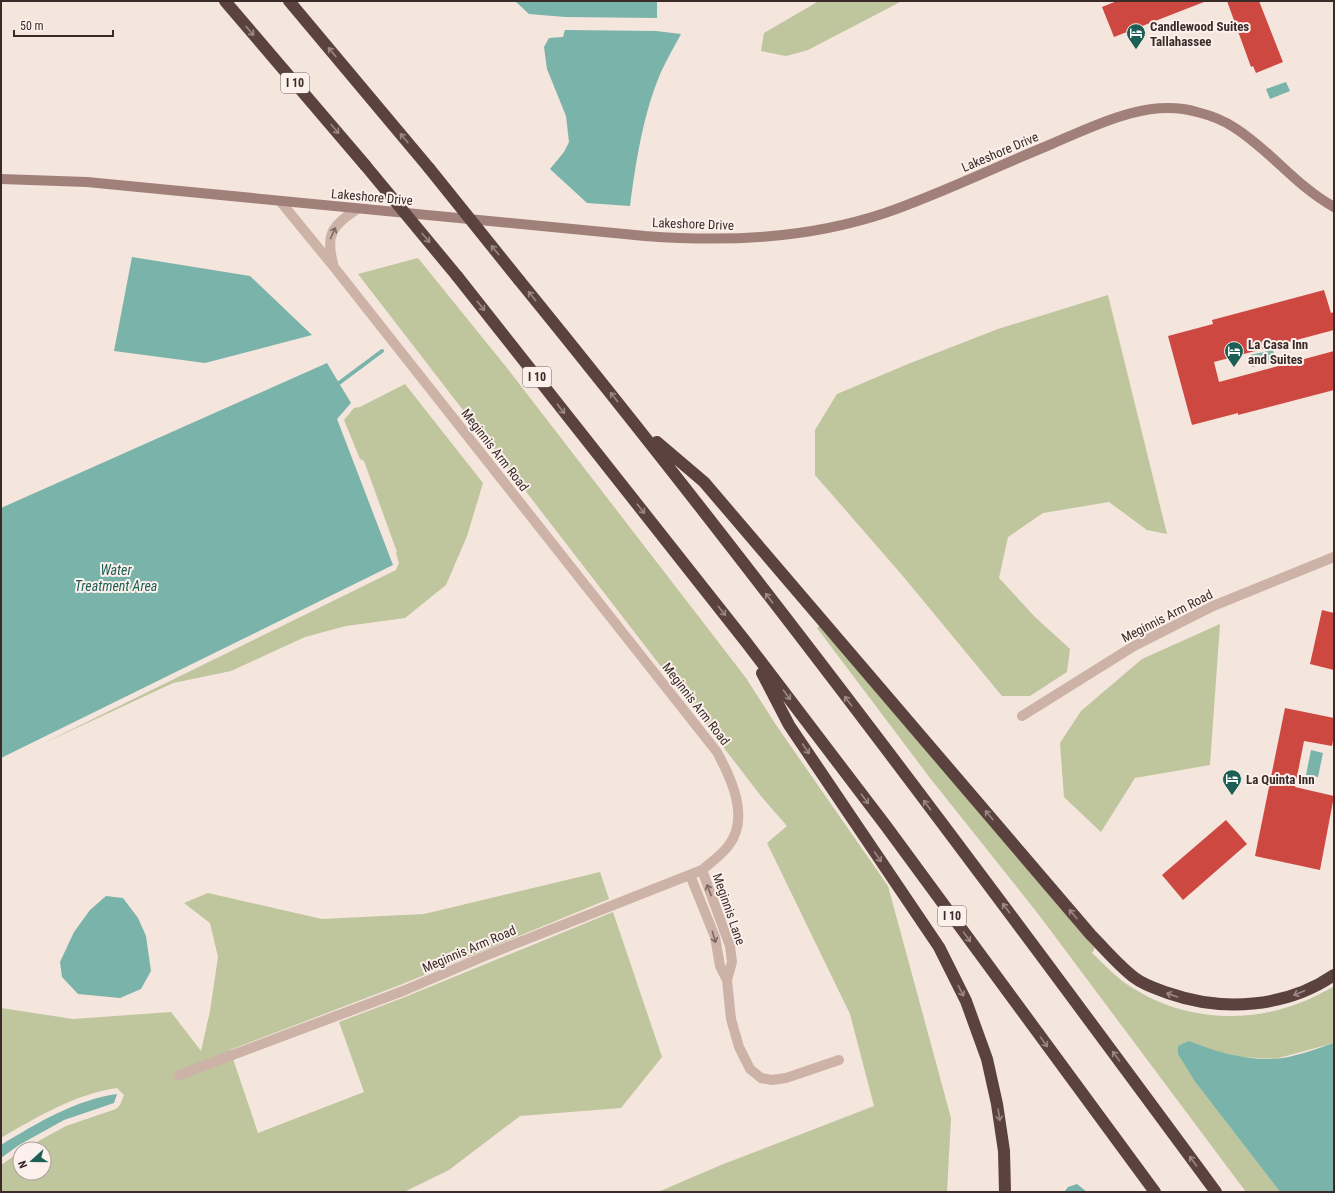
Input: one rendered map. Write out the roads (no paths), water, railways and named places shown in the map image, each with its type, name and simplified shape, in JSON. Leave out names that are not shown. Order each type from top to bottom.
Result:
[{"type":"highway","name":"I 10","points":[[225,1],[365,165],[457,276],[746,642],[886,826],[1155,1192]]},
{"type":"highway","points":[[289,1],[429,168],[639,427],[1029,939],[1216,1192]]},
{"type":"highway","points":[[639,427],[704,482],[1091,935],[1135,979],[1158,990],[1179,997],[1209,1003],[1238,1005],[1261,1003],[1296,994],[1334,975]]},
{"type":"highway","points":[[746,642],[789,725],[939,947],[966,1001],[987,1059],[998,1104],[1004,1150],[1005,1192]]},
{"type":"street","name":"Lakeshore Drive","points":[[1,179],[87,182],[683,239],[762,238],[812,230],[884,213],[934,194],[983,172],[1098,125],[1124,116],[1162,109],[1196,112],[1234,126],[1296,181],[1321,200],[1334,207]]},
{"type":"street","name":"Meginnis Arm Road","points":[[179,1075],[403,991],[492,953],[702,870],[723,853],[730,844],[735,834],[737,820],[737,805],[734,787],[717,752],[334,267],[280,201]]},
{"type":"street","points":[[334,267],[329,248],[331,234],[341,220],[357,209]]},
{"type":"street","name":"Meginnis Arm Road","points":[[1022,716],[1134,646],[1213,606],[1334,557]]},
{"type":"street","name":"Meginnis Lane","points":[[702,870],[730,946],[732,962],[727,980]]},
{"type":"street","name":"Meginnis Lane","points":[[690,875],[715,937],[720,966],[727,980],[731,1019],[739,1047],[750,1069],[760,1078],[772,1080],[786,1078],[839,1060]]},
{"type":"water","points":[[515,1],[657,1],[657,18],[565,17],[529,14]]},
{"type":"water","points":[[565,30],[656,31],[681,34],[661,72],[649,104],[638,155],[630,206],[587,203],[550,169],[564,152],[569,142],[566,116],[547,69],[544,47],[549,38],[563,37]]},
{"type":"water","points":[[1286,82],[1290,91],[1270,99],[1266,89]]},
{"type":"water","points":[[132,257],[250,276],[312,335],[205,363],[114,351]]},
{"type":"water","points":[[1273,350],[1276,361],[1252,367],[1250,355]]},
{"type":"water","name":"Water Treatment Area","points":[[327,363],[351,403],[337,419],[393,565],[1,758],[1,508]]},
{"type":"water","points":[[1311,750],[1323,753],[1318,777],[1306,775]]},
{"type":"water","points":[[106,896],[123,898],[138,918],[146,936],[151,971],[141,989],[120,998],[78,994],[62,977],[60,962],[74,932],[90,910]]},
{"type":"water","points":[[1189,1041],[1209,1049],[1241,1057],[1263,1059],[1288,1057],[1334,1043],[1334,1192],[1280,1192],[1196,1083],[1178,1054],[1178,1046]]},
{"type":"water","points":[[117,1094],[114,1103],[64,1120],[26,1141],[12,1141],[12,1150],[1,1158],[1,1145],[42,1121],[71,1107],[101,1097]]},
{"type":"water","points":[[1077,1184],[1087,1192],[1064,1192],[1068,1187]]},
{"type":"waterway","points":[[339,383],[382,351]]},
{"type":"place","name":"Candlewood Suites Tallahassee","points":[[1136,50]]},
{"type":"place","name":"La Casa Inn and Suites","points":[[1234,368]]},
{"type":"place","name":"La Quinta Inn","points":[[1232,796]]}]
